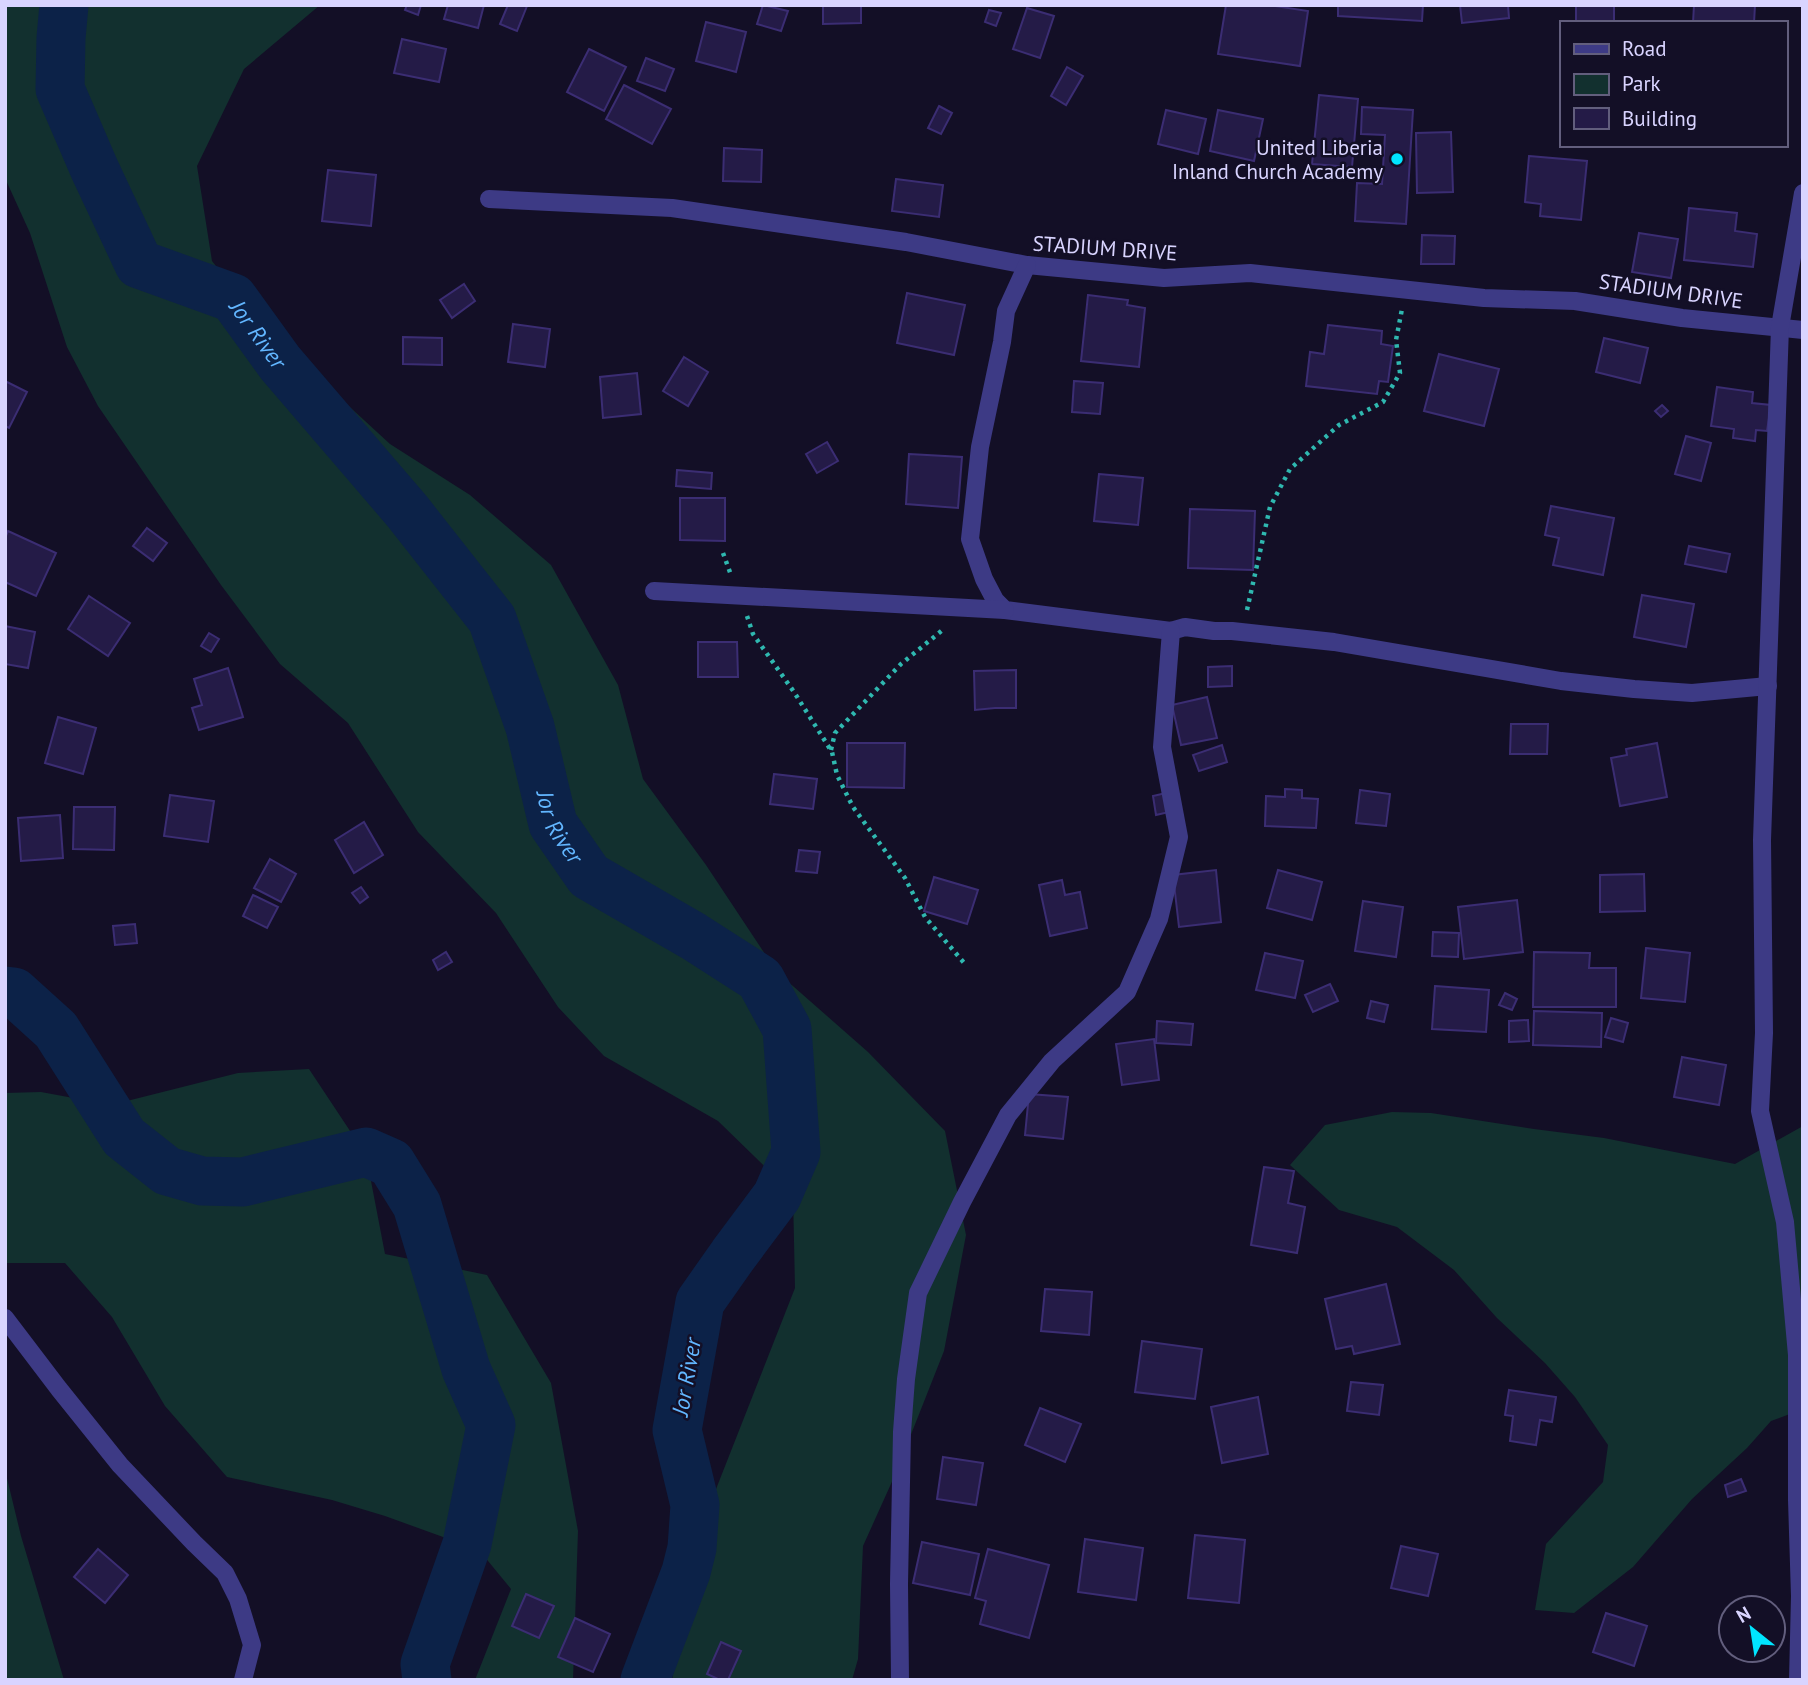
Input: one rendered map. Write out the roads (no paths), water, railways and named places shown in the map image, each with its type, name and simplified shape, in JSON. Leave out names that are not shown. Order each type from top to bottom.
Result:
[{"type":"street","points":[[1798,1680],[1800,1596],[1797,1355],[1785,1222],[1760,1111],[1763,1033],[1762,840],[1780,327],[1803,193]]},
{"type":"street","name":"STADIUM DRIVE","points":[[489,199],[673,208],[906,242],[1027,265],[1164,278],[1250,273],[1484,298],[1575,301],[1682,318],[1803,330]]},
{"type":"street","points":[[1005,610],[995,600],[984,579],[970,539],[980,447],[1006,311],[1027,265]]},
{"type":"street","points":[[654,591],[1005,610],[1171,631],[1185,627],[1242,632],[1334,642],[1561,681],[1692,693],[1768,686]]},
{"type":"street","points":[[900,1680],[902,1432],[918,1293],[1008,1115],[1052,1061],[1127,992],[1158,919],[1179,837],[1162,747],[1171,631]]},
{"type":"street","points":[[5,1318],[120,1465],[225,1573],[238,1599],[252,1645],[243,1680]]},
{"type":"waterway","name":"Jor River","points":[[64,5],[60,89],[139,264],[233,298],[280,363],[407,511],[492,619],[530,727],[553,824],[589,876],[693,936],[760,979],[787,1029],[796,1152],[777,1196],[700,1302],[677,1430],[695,1505],[692,1548],[686,1572],[645,1680]]},
{"type":"waterway","name":"Jor River","points":[[5,991],[14,992],[56,1030],[124,1137],[167,1171],[202,1181],[243,1182],[366,1152],[391,1163],[417,1205],[466,1369],[491,1425],[467,1544],[425,1664],[427,1680]]},
{"type":"place","name":"United Liberia Inland Church Academy","points":[[1397,159]]}]
